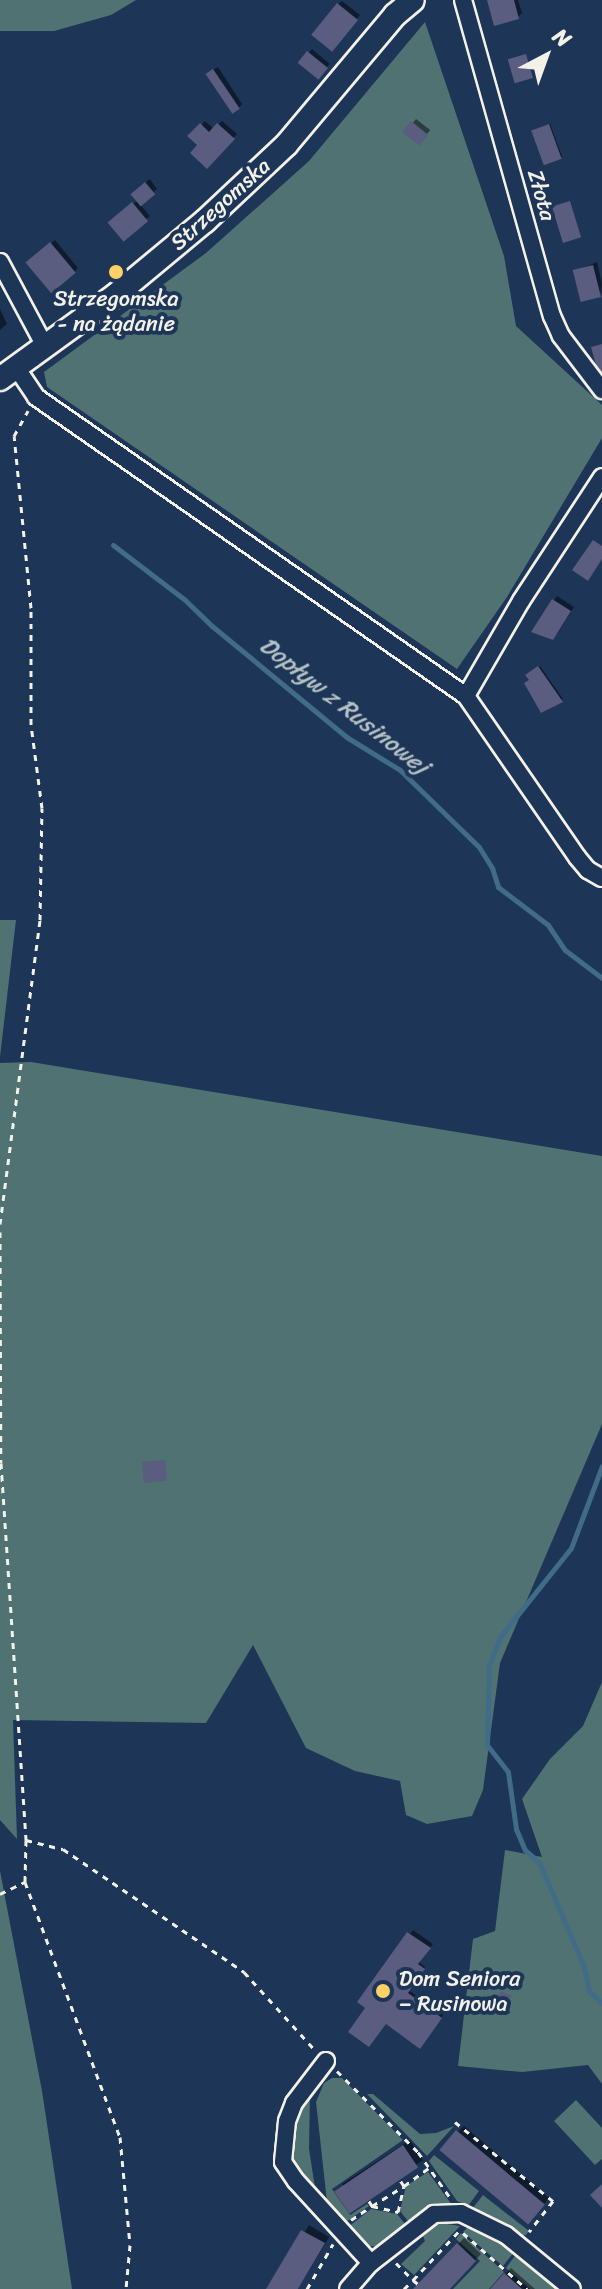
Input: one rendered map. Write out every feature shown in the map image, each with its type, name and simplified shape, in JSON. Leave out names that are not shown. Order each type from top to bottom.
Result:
[{"type":"main road","name":"Strzegomska","points":[[9,374],[205,221],[286,145],[395,15],[413,0]]},
{"type":"street","name":"Złota","points":[[463,0],[552,316],[561,336],[602,390]]},
{"type":"street","points":[[0,262],[46,348]]},
{"type":"street","points":[[9,374],[36,397],[466,696],[577,857],[588,870],[602,878]]},
{"type":"street","points":[[466,696],[521,601],[602,477]]},
{"type":"street","points":[[326,2061],[294,2103],[287,2121],[283,2162],[296,2181],[371,2263]]},
{"type":"street","points":[[348,2289],[371,2263],[434,2214],[506,2235],[572,2289]]},
{"type":"path","points":[[0,1224],[40,920],[42,808],[31,725],[31,608],[14,436],[36,397]]},
{"type":"path","points":[[0,1232],[1,1463],[26,1840],[25,1882],[120,2137],[130,2245],[126,2289]]},
{"type":"path","points":[[26,1840],[63,1849],[244,1972],[326,2061],[376,2107],[429,2168],[464,2221],[527,2289]]},
{"type":"path","points":[[0,1894],[25,1882]]},
{"type":"path","points":[[455,2122],[553,2201],[524,2239]]},
{"type":"path","points":[[400,2180],[404,2186],[398,2212],[372,2206],[404,2186],[429,2168]]},
{"type":"path","points":[[404,2289],[464,2221]]},
{"type":"path","points":[[307,2289],[338,2235]]},
{"type":"path","points":[[385,2252],[418,2284]]},
{"type":"green space","points":[[0,0],[136,0],[111,15],[54,31],[0,31]]},
{"type":"green space","points":[[425,22],[504,256],[516,326],[602,405],[602,438],[507,597],[457,669],[47,387],[44,372],[206,253],[309,161]]},
{"type":"green space","points":[[0,920],[16,920],[0,1057]]},
{"type":"green space","points":[[31,1062],[602,1156],[602,1424],[500,1663],[483,1790],[472,1816],[427,1824],[406,1815],[400,1781],[355,1771],[306,1748],[253,1645],[206,1723],[13,1720],[17,1839],[0,1820],[0,1063]]},
{"type":"green space","points":[[602,1682],[602,2084],[588,2065],[522,2072],[458,2066],[473,1939],[495,1931],[505,1850],[542,1857],[522,1799],[550,1759],[583,1726]]},
{"type":"green space","points":[[0,1871],[42,2091],[72,2289],[0,2289]]},
{"type":"green space","points":[[332,2078],[342,2078],[403,2140],[332,2189],[350,2215],[367,2204],[369,2206],[343,2224],[327,2202],[316,2102],[324,2083]]},
{"type":"green space","points":[[310,2092],[309,2149],[316,2194],[291,2163],[295,2116]]},
{"type":"green space","points":[[367,2094],[373,2094],[420,2134],[436,2133],[454,2126],[427,2156]]},
{"type":"green space","points":[[576,2100],[602,2128],[602,2159],[595,2165],[554,2121]]},
{"type":"green space","points":[[434,2155],[479,2191],[468,2206],[457,2201],[429,2161]]},
{"type":"green space","points":[[428,2172],[452,2205],[426,2209],[408,2221],[400,2211],[406,2186]]},
{"type":"green space","points":[[483,2195],[529,2231],[526,2235],[520,2236],[472,2209]]},
{"type":"green space","points":[[371,2209],[397,2214],[405,2224],[378,2247],[364,2245],[347,2228]]},
{"type":"green space","points":[[440,2223],[460,2226],[414,2275],[401,2264],[425,2241],[421,2231]]},
{"type":"green space","points":[[469,2226],[514,2252],[503,2266],[463,2232]]},
{"type":"green space","points":[[461,2233],[504,2272],[489,2289],[453,2289],[480,2261],[456,2239]]},
{"type":"green space","points":[[517,2253],[559,2289],[530,2289],[506,2268]]},
{"type":"building","points":[[487,0],[514,0],[519,19],[494,26]]},
{"type":"building","points":[[337,3],[358,20],[332,52],[311,35]]},
{"type":"building","points":[[307,51],[328,68],[319,80],[298,63]]},
{"type":"building","points":[[526,54],[533,78],[515,83],[508,59]]},
{"type":"building","points":[[213,69],[240,109],[232,114],[206,74]]},
{"type":"building","points":[[411,121],[428,135],[419,146],[402,132]]},
{"type":"building","points":[[200,123],[209,132],[217,123],[235,139],[207,169],[190,153],[197,145],[187,136]]},
{"type":"building","points":[[549,124],[562,159],[544,165],[531,130]]},
{"type":"building","points":[[145,182],[155,194],[141,206],[130,194]]},
{"type":"building","points":[[570,201],[581,237],[563,243],[552,207]]},
{"type":"building","points":[[132,202],[148,221],[124,242],[107,223]]},
{"type":"building","points":[[50,242],[76,273],[51,293],[25,263]]},
{"type":"building","points":[[593,265],[601,297],[581,302],[573,270]]},
{"type":"building","points":[[602,344],[602,375],[599,376],[591,347]]},
{"type":"building","points":[[593,540],[602,546],[602,559],[588,581],[572,570]]},
{"type":"building","points":[[552,599],[571,611],[553,640],[531,632]]},
{"type":"building","points":[[538,666],[563,702],[541,713],[524,683],[529,680],[525,675]]},
{"type":"building","points":[[165,1460],[167,1481],[144,1483],[142,1462]]},
{"type":"building","name":"Dom Seniora – Rusinowa","points":[[407,1932],[431,1948],[418,1964],[425,1969],[408,1993],[442,2018],[420,2049],[386,2024],[369,2047],[348,2032],[365,2008],[357,2002]]},
{"type":"building","points":[[500,1991],[511,1995],[507,2007],[496,2003]]},
{"type":"building","points":[[456,2130],[545,2205],[528,2224],[439,2150]]},
{"type":"building","points":[[403,2145],[418,2167],[349,2214],[334,2191]]},
{"type":"building","points":[[602,2184],[602,2208],[590,2195]]},
{"type":"building","points":[[301,2230],[325,2243],[298,2289],[266,2289]]},
{"type":"building","points":[[457,2243],[476,2261],[450,2289],[413,2289]]},
{"type":"building","points":[[504,2273],[522,2289],[490,2289]]},
{"type":"waterway","name":"Dopływ z Rusinowej","points":[[113,545],[184,599],[212,626],[348,738],[400,770],[479,847],[492,868],[498,887],[548,925],[565,950],[602,978]]},
{"type":"waterway","name":"Dopływ z Rusinowej","points":[[602,1466],[571,1548],[500,1637],[489,1665],[487,1745],[508,1772],[516,1829],[525,1850],[539,1862],[584,1967],[589,1991],[602,2003]]},
{"type":"place","name":"Strzegomska - na żądanie","points":[[116,272]]},
{"type":"place","name":"Dom Seniora – Rusinowa","points":[[383,1991]]}]
